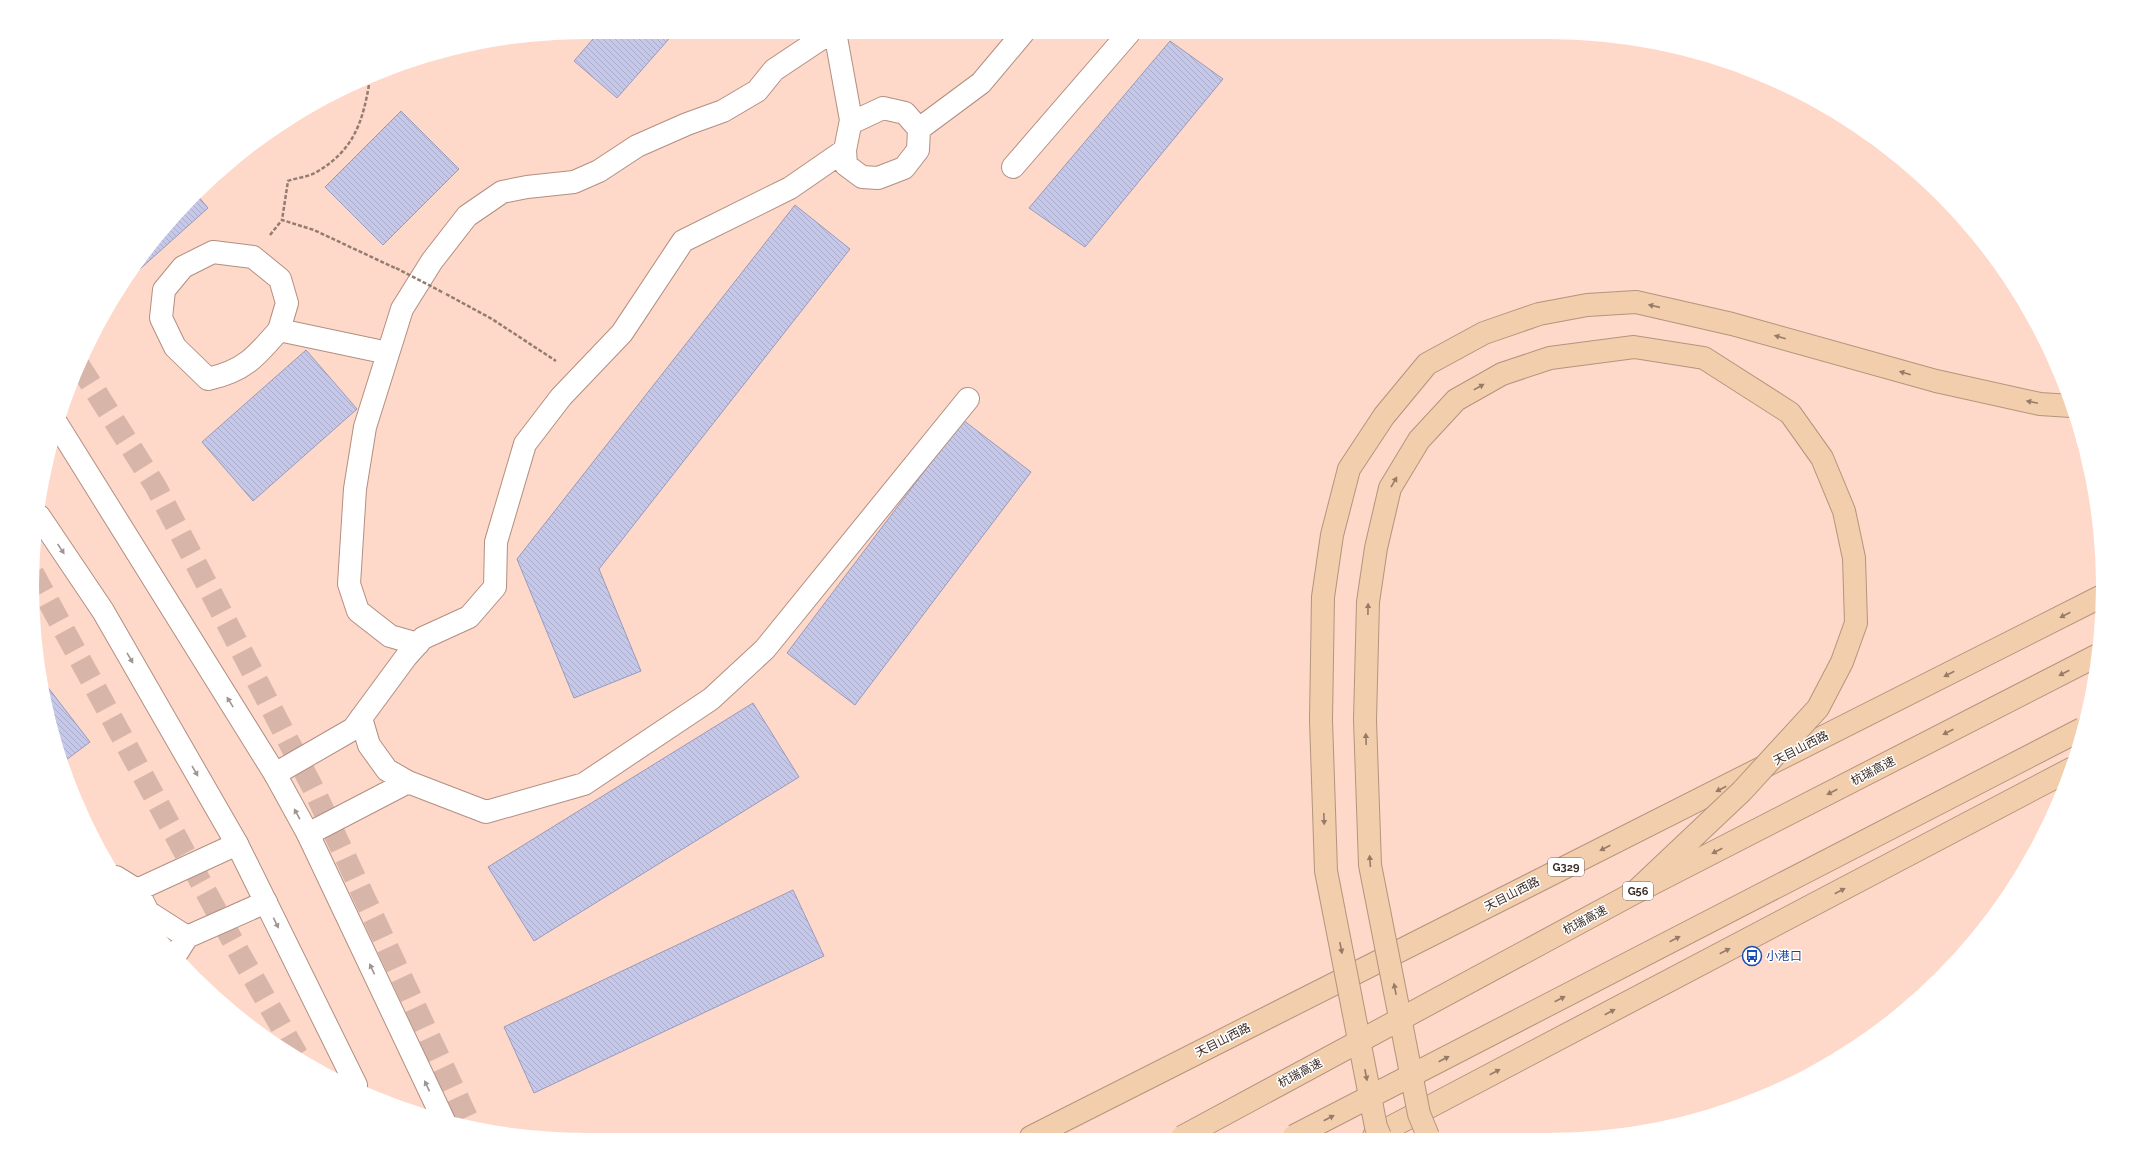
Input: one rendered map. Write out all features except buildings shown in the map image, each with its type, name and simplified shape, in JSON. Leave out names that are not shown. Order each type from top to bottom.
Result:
[{"type":"highway","points":[[1379,1133],[1376,1127],[1326,871],[1321,720],[1323,597],[1332,535],[1349,469],[1384,416],[1427,364],[1484,333],[1539,314],[1587,305],[1636,302],[1732,324],[1936,382],[2040,404],[2065,406]]},
{"type":"highway","points":[[1427,1133],[1419,1114],[1370,865],[1365,720],[1368,602],[1376,548],[1390,488],[1419,440],[1456,400],[1502,374],[1550,358],[1634,347],[1704,358],[1790,413],[1822,458],[1844,511],[1854,558],[1856,623],[1842,662],[1818,708],[1742,791],[1634,894]]},
{"type":"highway","name":"天目山西路","points":[[1039,1133],[2096,599]]},
{"type":"highway","name":"杭瑞高速","points":[[1189,1133],[1634,894],[2091,659]]},
{"type":"highway","points":[[1300,1133],[2076,732]]},
{"type":"highway","points":[[1380,1133],[2062,773]]},
{"type":"street","points":[[418,644],[390,636],[358,611],[349,584],[355,489],[365,427],[402,309],[432,261],[468,216],[502,192],[527,187],[574,182],[599,171],[637,146],[686,124],[723,111],[757,91],[774,70],[820,39]]},
{"type":"street","points":[[836,39],[851,123],[846,150],[846,165],[862,177],[878,178],[904,168],[918,150],[919,130],[905,113],[883,108],[851,123]]},
{"type":"street","points":[[919,130],[981,83],[1017,39]]},
{"type":"street","points":[[1013,167],[1124,39]]},
{"type":"street","points":[[275,774],[353,729],[423,638],[470,617],[495,587],[496,542],[525,444],[561,397],[622,333],[683,241],[790,188],[846,150]]},
{"type":"street","points":[[213,252],[253,257],[280,279],[287,303],[278,330],[255,357],[228,374],[208,379],[175,347],[161,318],[164,290],[183,267],[213,252]]},
{"type":"street","points":[[278,330],[388,353]]},
{"type":"street","points":[[361,718],[369,745],[387,770],[408,782],[486,812],[584,784],[711,699],[765,649],[968,398]]},
{"type":"street","points":[[62,432],[275,774],[308,834],[440,1113]]},
{"type":"street","points":[[43,522],[103,611],[237,844],[354,1081]]},
{"type":"street","points":[[308,834],[408,782]]},
{"type":"street","points":[[137,890],[237,844]]},
{"type":"street","points":[[127,884],[137,890],[148,912],[187,937]]},
{"type":"street","points":[[178,951],[187,937],[266,902]]},
{"type":"path","points":[[369,84],[364,112],[348,147],[314,173],[288,180],[282,220],[314,230],[396,268],[444,293],[492,319],[580,377]]},
{"type":"tunnel","points":[[83,372],[156,487],[315,792],[468,1119]]},
{"type":"tunnel","points":[[39,584],[237,949],[293,1048]]},
{"type":"place","name":"小港口","points":[[1752,956]]}]
